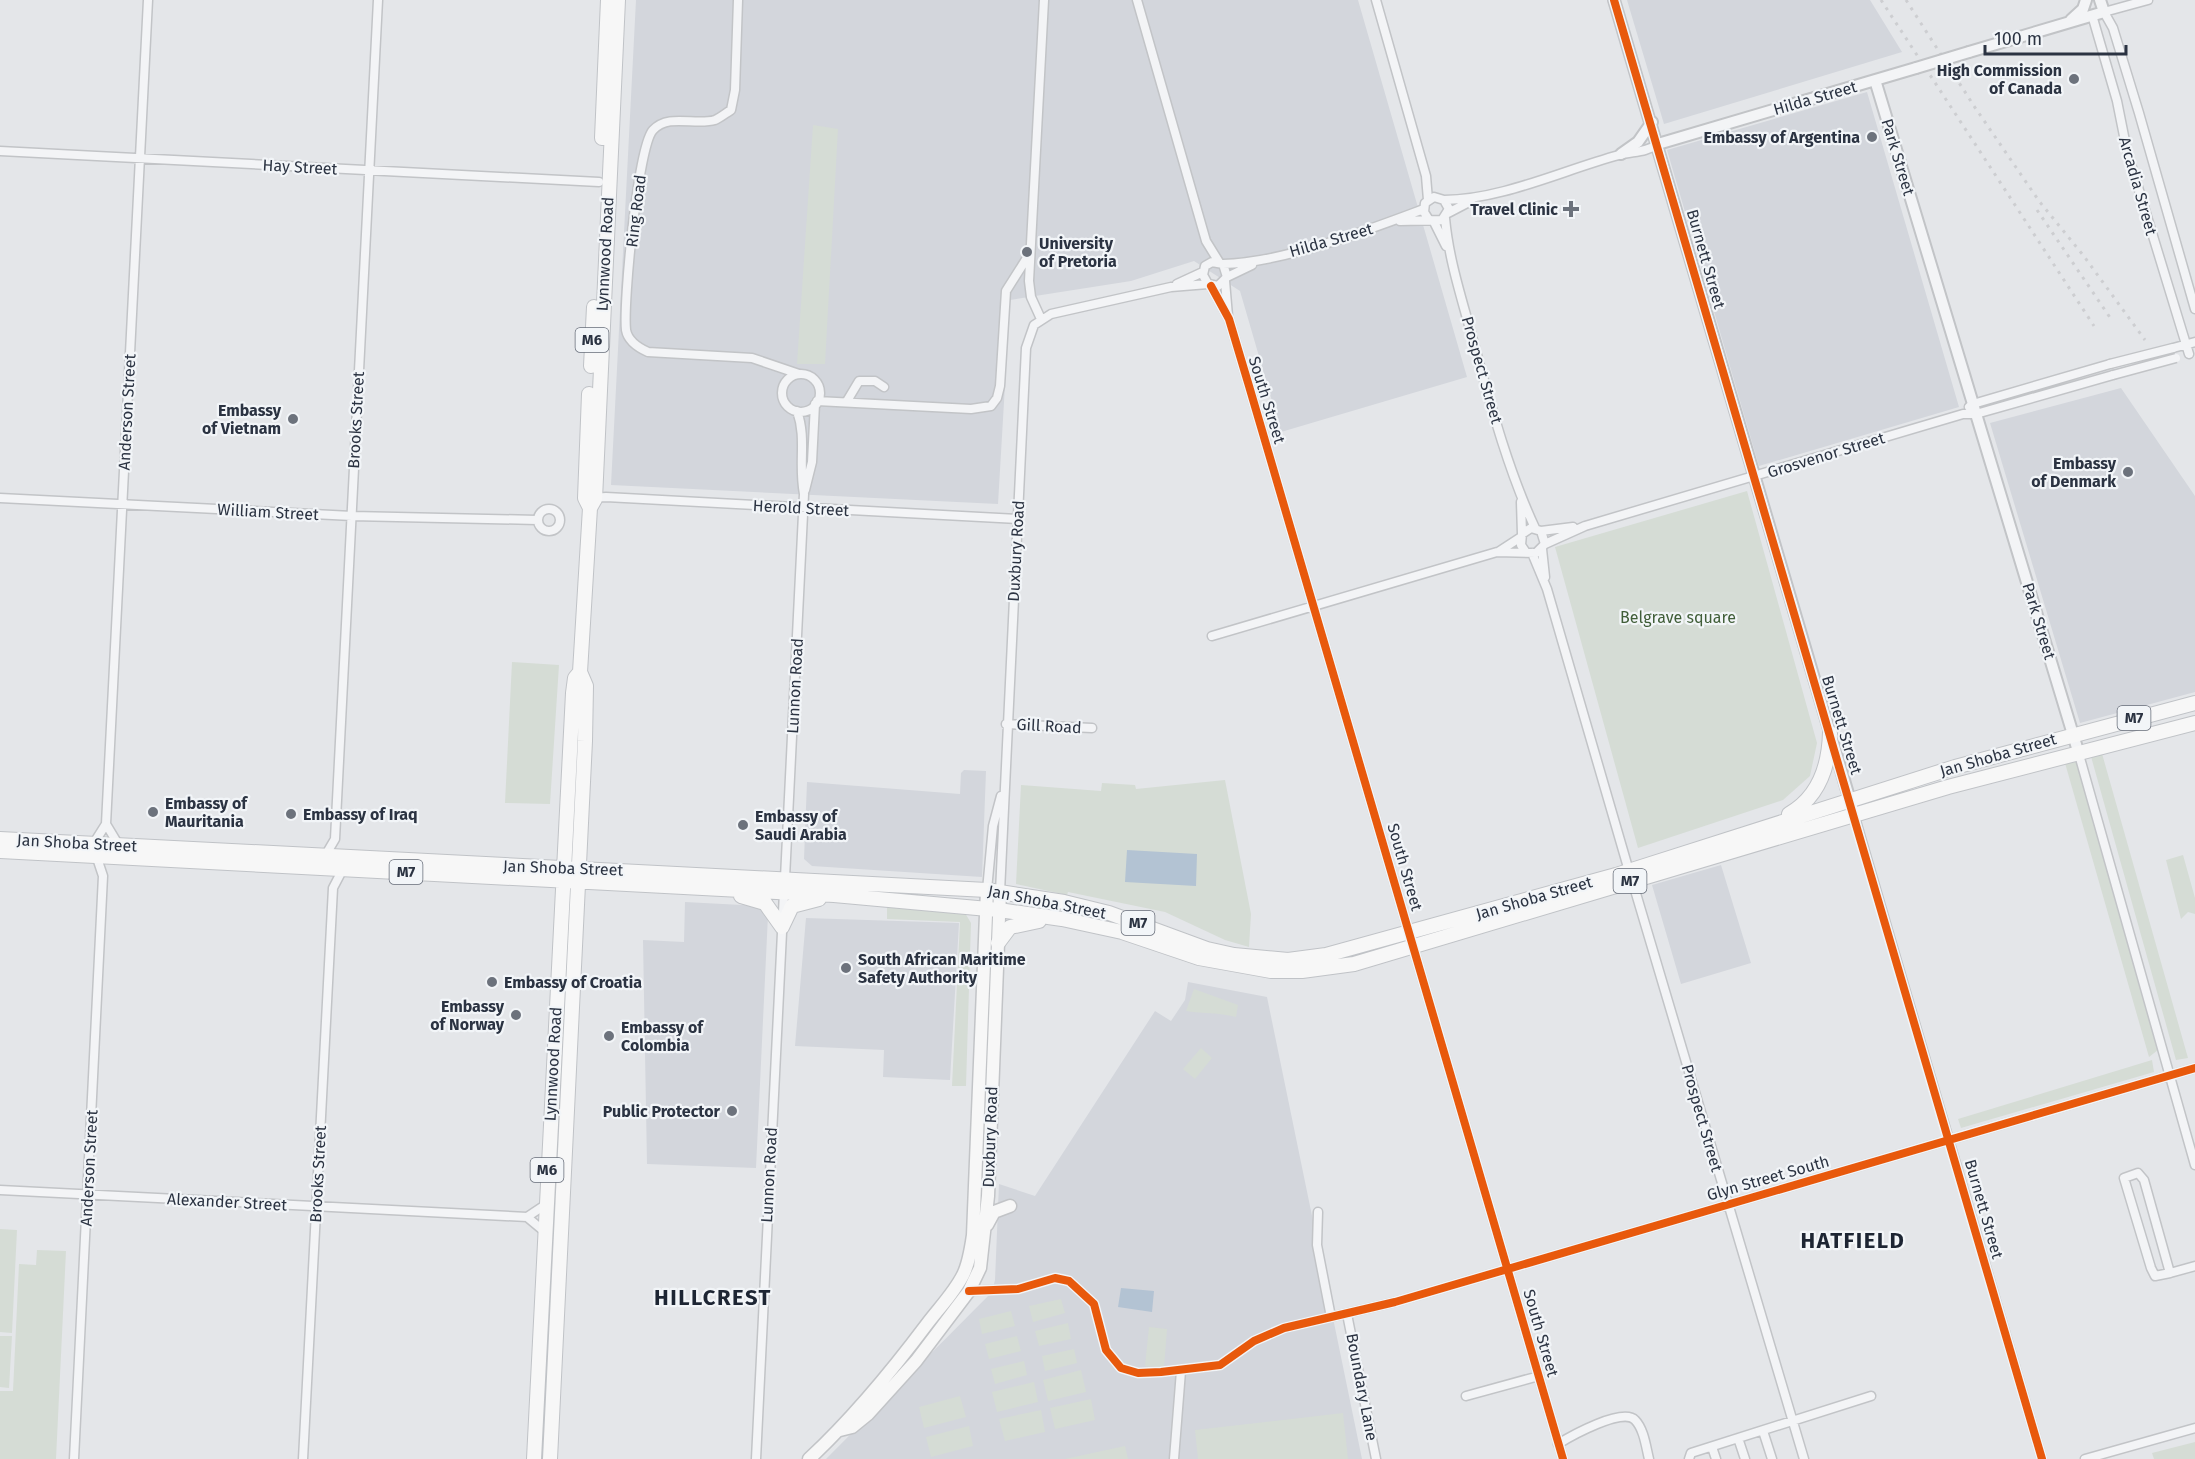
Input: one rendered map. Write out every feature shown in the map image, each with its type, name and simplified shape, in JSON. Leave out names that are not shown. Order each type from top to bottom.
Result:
[{"type":"main road","name":"Lynnwood Road","points":[[590,501],[608,0]]},
{"type":"main road","name":"Lynnwood Road","points":[[550,1459],[587,695],[580,672],[618,0]]},
{"type":"main road","name":"Lynnwood Road","points":[[534,1459],[573,693],[576,678],[580,672]]},
{"type":"main road","name":"Jan Shoba Street","points":[[1630,875],[1769,825],[1850,799],[2073,734],[2195,703]]},
{"type":"main road","name":"M7","points":[[2078,751],[2195,723]]},
{"type":"main road","points":[[1769,825],[1801,807],[1814,792],[1826,764],[1830,733]]},
{"type":"main road","name":"Jan Shoba Street","points":[[837,895],[993,909],[1062,919],[1122,932],[1199,958],[1271,971],[1336,968],[1412,940],[1630,875],[2078,751]]},
{"type":"main road","name":"Jan Shoba Street","points":[[0,839],[95,849],[563,874],[580,868],[741,878],[784,885]]},
{"type":"main road","name":"Jan Shoba Street","points":[[0,851],[95,849]]},
{"type":"main road","name":"Jan Shoba Street","points":[[563,874],[579,882],[720,889],[784,885],[994,891],[1064,902],[1109,913],[1206,949],[1260,959],[1298,959],[1412,940]]},
{"type":"main road","points":[[784,885],[826,890],[837,895]]},
{"type":"main road","points":[[720,889],[765,903],[782,927],[792,906],[837,895]]},
{"type":"main road","name":"Duxbury Road","points":[[809,1459],[840,1430],[848,1417],[905,1353],[957,1284],[971,1248],[994,891]]},
{"type":"main road","name":"Duxbury Road","points":[[840,1430],[856,1424],[881,1401],[969,1291],[980,1268],[988,1196],[998,943],[993,909]]},
{"type":"main road","points":[[998,943],[1005,932],[1017,924],[1062,919]]},
{"type":"main road","points":[[971,1248],[976,1237],[980,1206],[988,1196],[979,1176],[977,1149]]},
{"type":"main road","points":[[986,1227],[994,1212],[1010,1206]]},
{"type":"street","name":"Anderson Street","points":[[74,1459],[103,876],[95,849],[106,824],[148,0]]},
{"type":"street","name":"Brooks Street","points":[[303,1459],[333,888],[324,861],[335,839],[378,0]]},
{"type":"street","name":"Ring Road","points":[[738,0],[735,90],[731,110],[716,120],[663,123],[648,136],[641,168],[631,255],[626,332],[636,345],[648,352],[752,358],[799,374]]},
{"type":"street","points":[[1044,0],[1030,253],[1030,289],[1041,319],[1066,310],[1171,287],[1218,286],[1226,279],[1227,270],[1206,241],[1137,0]]},
{"type":"street","points":[[1376,0],[1426,176],[1426,204]]},
{"type":"street","name":"Burnett Street","points":[[1614,0],[1652,122],[2042,1459]]},
{"type":"street","points":[[2068,22],[2083,9],[2086,0]]},
{"type":"street","name":"Arcadia Street","points":[[2100,0],[2113,28],[2195,309]]},
{"type":"street","name":"Hilda Street","points":[[1396,221],[1431,221],[1447,216],[1483,196],[1621,154],[1636,153],[1658,144],[2148,0]]},
{"type":"street","name":"Arcadia Street","points":[[2092,15],[2118,106],[2127,151],[2185,345],[2192,353]]},
{"type":"street","name":"Park Street","points":[[1875,80],[2073,734],[2195,1165]]},
{"type":"street","points":[[1621,154],[1638,142],[1652,122]]},
{"type":"street","name":"Hay Street","points":[[0,151],[600,182]]},
{"type":"street","points":[[1426,176],[1442,199]]},
{"type":"street","name":"Hilda Street","points":[[1226,279],[1266,259],[1396,221],[1426,204],[1442,199],[1483,196]]},
{"type":"street","name":"Prospect Street","points":[[1442,199],[1448,206],[1448,249],[1518,490],[1538,530],[1543,546],[1547,589]]},
{"type":"street","name":"Prospect Street","points":[[1426,204],[1431,221],[1448,249]]},
{"type":"street","points":[[1206,241],[1204,269],[1209,285]]},
{"type":"street","points":[[773,366],[783,388],[785,402],[797,411],[807,410],[816,403],[847,401],[987,408],[995,403],[1000,386],[1006,291],[1030,253]]},
{"type":"street","name":"Hilda Street","points":[[1221,263],[1266,259]]},
{"type":"street","points":[[1171,287],[1204,269],[1212,262],[1221,263]]},
{"type":"street","name":"South Street","points":[[1226,279],[1229,319],[1563,1459]]},
{"type":"street","name":"South Street","points":[[1209,285],[1229,319]]},
{"type":"street","name":"Duxbury Road","points":[[994,891],[1003,787],[1026,348],[1030,331],[1041,319]]},
{"type":"street","name":"Grosvenor Street","points":[[1529,552],[1585,526],[1963,414],[2110,364],[2195,342]]},
{"type":"street","name":"Grosvenor Street","points":[[1975,409],[2192,353]]},
{"type":"street","points":[[783,388],[789,378],[799,374],[806,375],[815,381],[819,390],[816,403]]},
{"type":"street","points":[[847,401],[859,381],[875,381],[884,387]]},
{"type":"street","name":"Lunnon Road","points":[[804,494],[812,462],[816,403]]},
{"type":"street","name":"Lunnon Road","points":[[756,1459],[804,494],[800,455],[803,431],[797,411]]},
{"type":"street","name":"Prospect Street","points":[[1518,490],[1521,545],[1529,552],[1547,589],[1727,1205],[1804,1459]]},
{"type":"street","name":"William Street","points":[[0,498],[352,516],[537,520]]},
{"type":"street","name":"Herold Street","points":[[590,501],[1018,519]]},
{"type":"street","name":"Grosvenor Street","points":[[1522,536],[1538,530],[1585,526]]},
{"type":"street","points":[[1212,636],[1497,552],[1522,536]]},
{"type":"street","points":[[1497,552],[1529,552]]},
{"type":"street","name":"Gill Road","points":[[1006,724],[1092,728]]},
{"type":"street","name":"Duxbury Road","points":[[994,891],[993,826],[1003,787]]},
{"type":"street","points":[[106,824],[116,850]]},
{"type":"street","points":[[335,839],[345,862]]},
{"type":"street","name":"Anderson Street","points":[[103,876],[116,850]]},
{"type":"street","name":"Brooks Street","points":[[333,888],[345,862]]},
{"type":"street","name":"Glyn Street South","points":[[969,1291],[1018,1289],[1055,1278],[1069,1281],[1090,1298],[1096,1310],[1106,1350],[1121,1368],[1138,1373],[1181,1371],[1220,1365],[1266,1335],[1295,1325],[1347,1314],[2195,1068]]},
{"type":"street","points":[[2170,1273],[2142,1175],[2127,1175],[2124,1178],[2155,1276],[2170,1273],[2195,1266]]},
{"type":"street","name":"Alexander Street","points":[[0,1190],[527,1217]]},
{"type":"street","points":[[545,1232],[527,1217],[546,1205]]},
{"type":"street","points":[[1318,1212],[1317,1245],[1331,1317]]},
{"type":"street","name":"Boundary Lane","points":[[1347,1314],[1376,1459]]},
{"type":"street","points":[[1174,1459],[1181,1371]]},
{"type":"street","points":[[1466,1396],[1539,1376]]},
{"type":"street","points":[[1689,1459],[1691,1453],[1871,1396]]},
{"type":"street","points":[[1558,1444],[1601,1423],[1628,1416],[1640,1426],[1649,1459]]},
{"type":"street","points":[[2085,1459],[2195,1428]]},
{"type":"street","points":[[1763,1431],[1772,1459]]},
{"type":"street","points":[[1738,1438],[1745,1459]]},
{"type":"street","points":[[1712,1447],[1716,1459]]},
{"type":"shaded area","name":"University of Pretoria","points":[[636,0],[1358,0],[1467,377],[1281,432],[1240,291],[1194,261],[1131,281],[1010,300],[998,504],[611,485]]},
{"type":"shaded area","points":[[1627,0],[1870,0],[1902,52],[1664,124]]},
{"type":"shaded area","points":[[1867,92],[1959,407],[1759,466],[1667,150]]},
{"type":"shaded area","points":[[2121,388],[2195,496],[2195,692],[2080,723],[1990,423]]},
{"type":"shaded area","points":[[964,770],[986,771],[982,877],[812,866],[804,859],[807,782],[960,794],[961,773]]},
{"type":"shaded area","points":[[1721,865],[1751,963],[1681,984],[1652,885]]},
{"type":"shaded area","points":[[685,902],[761,906],[768,915],[756,1168],[647,1164],[643,940],[684,942]]},
{"type":"shaded area","points":[[806,918],[959,923],[950,1080],[883,1077],[884,1050],[795,1046]]},
{"type":"shaded area","points":[[1188,982],[1267,997],[1362,1459],[826,1459],[992,1292],[995,1280],[999,1184],[1035,1196],[1155,1011],[1171,1021],[1185,1000]]},
{"type":"green space","points":[[813,125],[838,129],[825,364],[797,364]]},
{"type":"green space","name":"Belgrave square","points":[[1747,491],[1817,743],[1810,776],[1783,800],[1638,848],[1555,547]]},
{"type":"green space","points":[[512,662],[559,665],[550,804],[505,803]]},
{"type":"green space","points":[[2101,750],[2188,1058],[2176,1060],[2090,753]]},
{"type":"green space","points":[[2075,757],[2158,1050],[2149,1057],[2065,763]]},
{"type":"green space","points":[[1225,780],[1251,914],[1249,947],[1225,940],[1165,912],[1016,884],[1021,785],[1101,791],[1102,783],[1135,785],[1136,789]]},
{"type":"green space","points":[[2183,855],[2195,898],[2195,914],[2188,912],[2181,919],[2166,860]]},
{"type":"green space","points":[[887,903],[965,913],[971,923],[966,1086],[952,1086],[960,922],[887,919]]},
{"type":"green space","points":[[1194,989],[1238,1005],[1236,1017],[1186,1011]]},
{"type":"green space","points":[[1201,1048],[1212,1058],[1195,1079],[1183,1069]]},
{"type":"green space","points":[[2152,1060],[2154,1072],[1961,1128],[1958,1119]]},
{"type":"green space","points":[[0,1229],[17,1230],[12,1333],[0,1332]]},
{"type":"green space","points":[[37,1250],[66,1251],[56,1459],[0,1459],[0,1391],[13,1391],[19,1264],[36,1265]]},
{"type":"green space","points":[[1061,1299],[1065,1313],[1033,1322],[1029,1306]]},
{"type":"green space","points":[[1011,1311],[1015,1326],[982,1334],[979,1319]]},
{"type":"green space","points":[[1068,1323],[1071,1339],[1039,1346],[1035,1331]]},
{"type":"green space","points":[[1149,1327],[1167,1329],[1164,1368],[1145,1366]]},
{"type":"green space","points":[[0,1336],[12,1336],[9,1388],[0,1387]]},
{"type":"green space","points":[[1017,1336],[1021,1351],[989,1359],[985,1344]]},
{"type":"green space","points":[[1074,1349],[1077,1363],[1045,1371],[1042,1356]]},
{"type":"green space","points":[[1024,1361],[1027,1375],[995,1384],[991,1369]]},
{"type":"green space","points":[[1081,1370],[1086,1392],[1048,1401],[1043,1380]]},
{"type":"green space","points":[[1034,1382],[1038,1402],[997,1412],[992,1392]]},
{"type":"green space","points":[[960,1396],[966,1417],[924,1428],[919,1407]]},
{"type":"green space","points":[[1091,1399],[1095,1420],[1055,1429],[1050,1408]]},
{"type":"green space","points":[[1041,1410],[1045,1432],[1005,1441],[999,1419]]},
{"type":"green space","points":[[1343,1413],[1348,1459],[1198,1459],[1195,1430]]},
{"type":"green space","points":[[969,1426],[973,1446],[931,1457],[926,1437]]},
{"type":"green space","points":[[2195,1442],[2195,1459],[2154,1459],[2152,1453]]},
{"type":"green space","points":[[1125,1446],[1128,1459],[1065,1459]]},
{"type":"water","points":[[1127,850],[1197,854],[1196,886],[1125,882]]},
{"type":"water","points":[[1121,1288],[1154,1291],[1152,1312],[1118,1307]]},
{"type":"railway","points":[[1881,0],[2094,326]]},
{"type":"railway","points":[[1906,0],[2039,201],[2083,255],[2145,340]]},
{"type":"railway","points":[[2037,210],[2111,319]]},
{"type":"cycle path","points":[[1614,0],[2042,1459]]},
{"type":"cycle path","points":[[1211,286],[1229,319],[1563,1459]]},
{"type":"cycle path","points":[[969,1291],[1018,1289],[1055,1278],[1069,1281],[1094,1304],[1106,1350],[1121,1368],[1138,1373],[1220,1365],[1254,1341],[1284,1328],[1395,1302],[2195,1068]]},
{"type":"place","name":"High Commission of Canada","points":[[2074,79]]},
{"type":"place","name":"Embassy of Argentina","points":[[1872,137]]},
{"type":"place","name":"Travel Clinic","points":[[1571,209]]},
{"type":"place","name":"University of Pretoria","points":[[1027,252]]},
{"type":"place","name":"Embassy of Vietnam","points":[[293,419]]},
{"type":"place","name":"Embassy of Denmark","points":[[2128,472]]},
{"type":"place","name":"Embassy of Mauritania","points":[[153,812]]},
{"type":"place","name":"Embassy of Iraq","points":[[291,814]]},
{"type":"place","name":"Embassy of Saudi Arabia","points":[[743,825]]},
{"type":"place","name":"South African Maritime Safety Authority","points":[[846,968]]},
{"type":"place","name":"Embassy of Croatia","points":[[492,982]]},
{"type":"place","name":"Embassy of Norway","points":[[516,1015]]},
{"type":"place","name":"Embassy of Colombia","points":[[609,1036]]},
{"type":"place","name":"Public Protector","points":[[732,1111]]},
{"type":"district","name":"HATFIELD","points":[[1853,1240]]},
{"type":"district","name":"HILLCREST","points":[[713,1297]]}]
